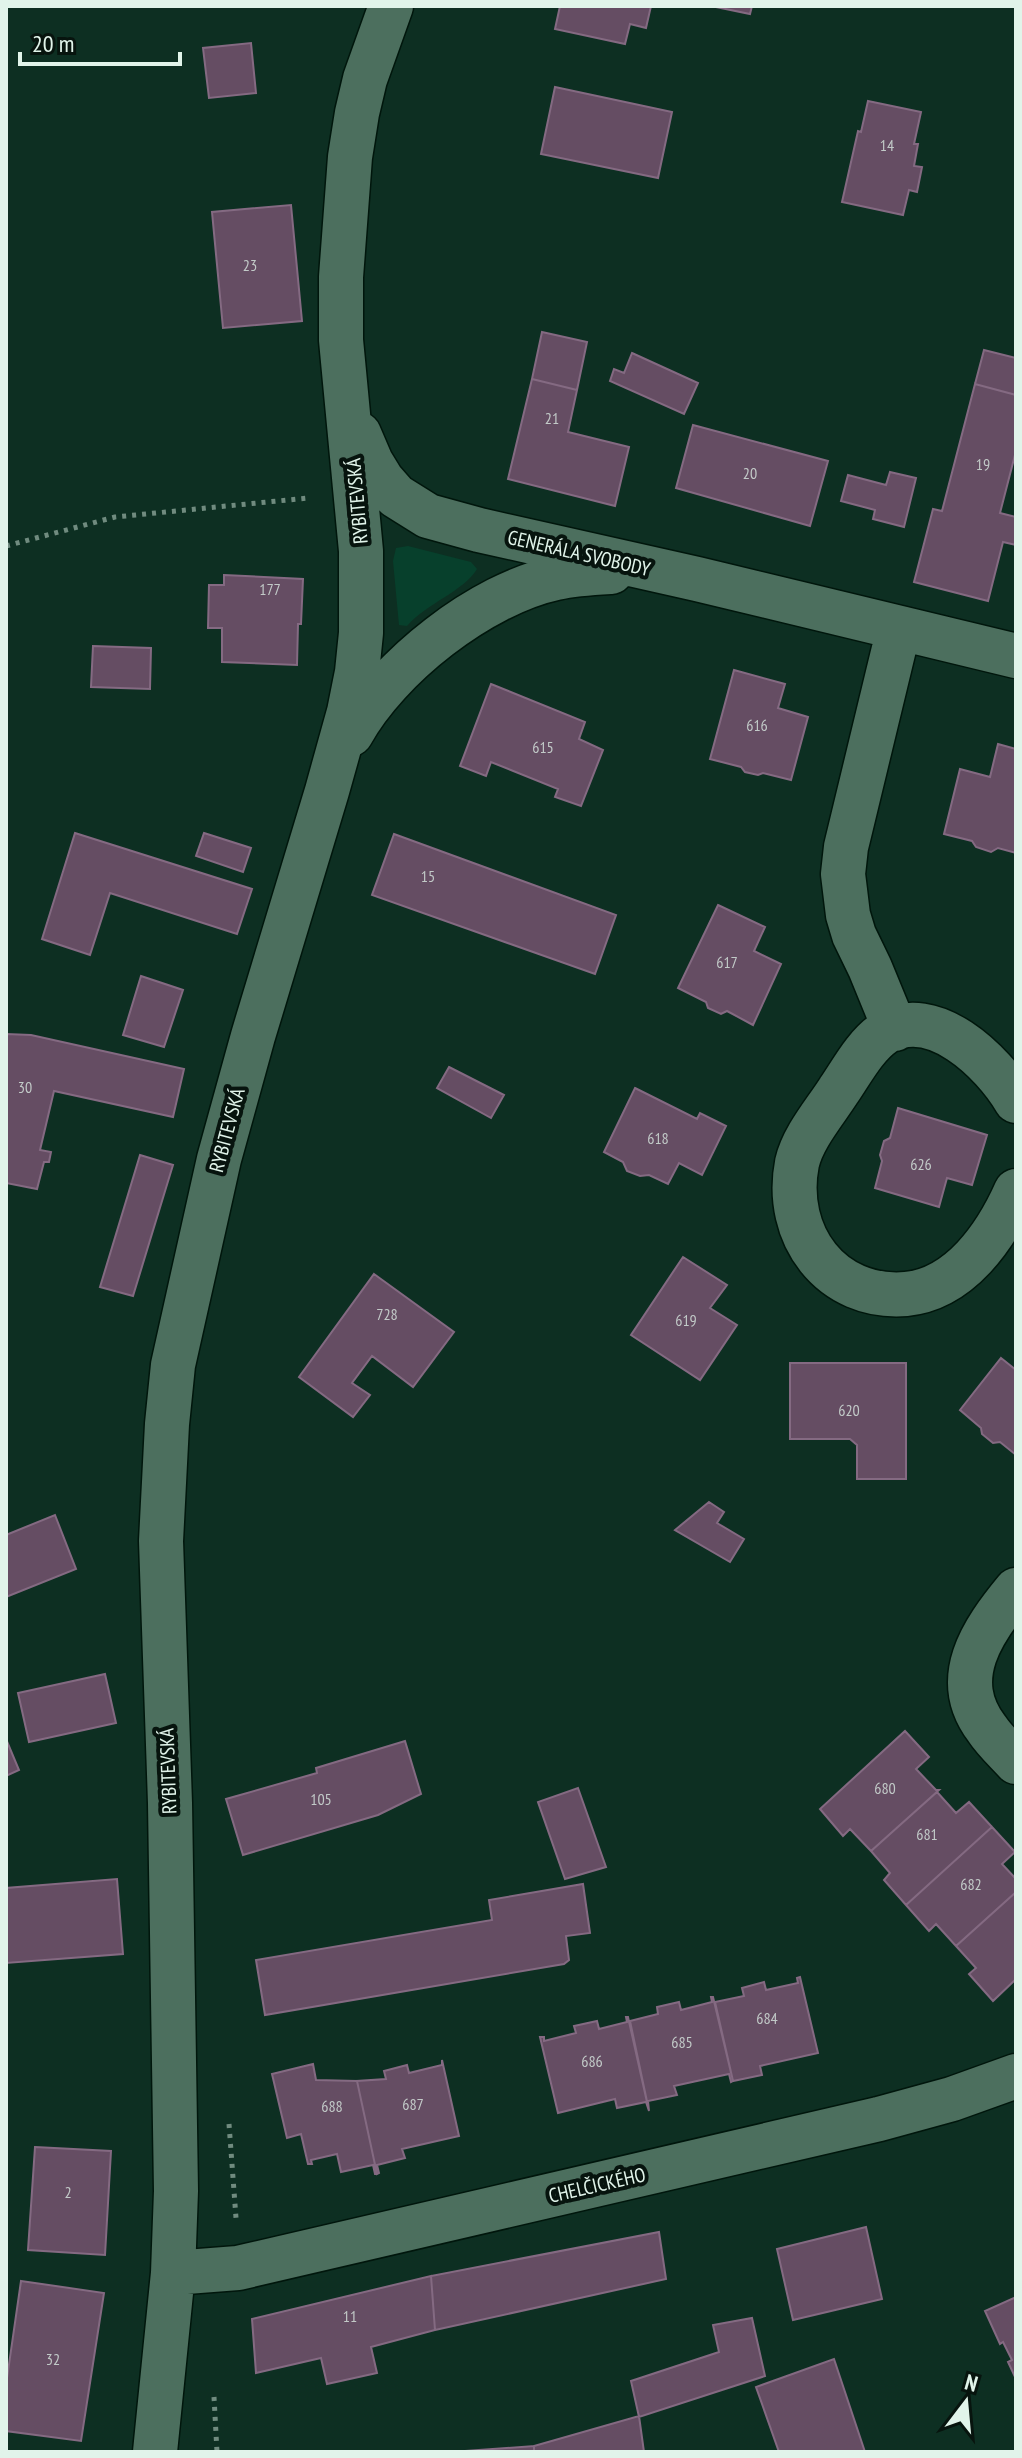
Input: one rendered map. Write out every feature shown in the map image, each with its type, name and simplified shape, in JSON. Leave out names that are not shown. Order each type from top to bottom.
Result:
[{"type":"street","name":"RYBITEVSKÁ","points":[[155,2452],[173,2273],[176,2191],[161,1541],[167,1424],[173,1365],[219,1159],[349,712],[361,633],[361,551],[341,340],[341,277],[350,157],[365,79],[391,6]]},
{"type":"street","name":"GENERÁLA SVOBODY","points":[[345,374],[353,415],[371,462],[396,496],[428,516],[1016,656]]},
{"type":"street","points":[[327,791],[350,735],[376,696],[416,655],[470,616],[512,593],[554,578],[628,570],[697,579]]},
{"type":"street","points":[[895,1029],[854,935],[843,874],[846,847],[899,628]]},
{"type":"street","points":[[1016,1101],[984,1061],[954,1038],[921,1024],[883,1034],[860,1058],[805,1142],[797,1163],[797,1212],[806,1240],[817,1259],[837,1277],[858,1289],[883,1294],[910,1294],[950,1278],[968,1263],[989,1240],[1016,1191]]},
{"type":"street","points":[[1016,1590],[984,1633],[970,1671],[971,1693],[977,1714],[986,1729],[1016,1762]]},
{"type":"street","name":"CHELČICKÉHO","points":[[173,2273],[238,2268],[879,2119],[952,2099],[1016,2076]]},
{"type":"path","points":[[6,546],[115,517],[309,497]]},
{"type":"path","points":[[228,2115],[238,2268]]},
{"type":"path","points":[[214,2392],[217,2452]]},
{"type":"green space","points":[[408,546],[471,562],[477,569],[463,584],[407,626],[399,625],[393,561],[396,548]]},
{"type":"building","points":[[560,6],[651,6],[646,28],[630,24],[625,44],[555,29]]},
{"type":"building","points":[[711,6],[752,6],[750,14]]},
{"type":"building","points":[[251,43],[256,93],[209,98],[203,48]]},
{"type":"building","points":[[555,87],[672,112],[658,178],[541,154]]},
{"type":"building","points":[[868,101],[921,112],[914,144],[918,144],[914,166],[922,167],[917,192],[909,190],[903,215],[842,202]]},
{"type":"building","points":[[291,205],[302,321],[223,328],[212,212]]},
{"type":"building","points":[[542,332],[587,342],[577,390],[532,379]]},
{"type":"building","points":[[984,350],[1016,358],[1016,395],[975,384]]},
{"type":"building","points":[[632,353],[698,383],[684,414],[610,381],[614,369],[624,373]]},
{"type":"building","points":[[532,379],[577,390],[568,432],[629,447],[615,506],[508,479]]},
{"type":"building","points":[[975,384],[1016,395],[1016,451],[1000,513],[1016,517],[1016,545],[1003,542],[988,601],[914,582],[933,509],[942,511]]},
{"type":"building","points":[[693,425],[828,461],[810,526],[676,488]]},
{"type":"building","points":[[890,472],[916,478],[904,527],[873,519],[875,510],[841,501],[848,475],[886,485]]},
{"type":"building","points":[[224,575],[303,579],[297,665],[222,662],[222,628],[208,628],[209,585],[224,585]]},
{"type":"building","points":[[93,646],[151,648],[150,689],[91,687]]},
{"type":"building","points":[[734,670],[785,684],[778,708],[808,717],[791,780],[745,772],[741,767],[710,759]]},
{"type":"building","points":[[491,684],[585,722],[579,739],[603,750],[581,806],[555,797],[558,789],[491,762],[486,776],[460,766]]},
{"type":"building","points":[[998,744],[1016,749],[1016,853],[998,848],[991,852],[976,847],[972,841],[944,834],[960,769],[990,777]]},
{"type":"building","points":[[75,833],[252,889],[237,934],[110,893],[90,955],[42,939]]},
{"type":"building","points":[[204,833],[251,848],[243,872],[196,856]]},
{"type":"building","points":[[394,834],[616,915],[595,974],[372,895]]},
{"type":"building","points":[[718,905],[765,927],[754,951],[781,964],[753,1025],[727,1011],[721,1014],[708,1008],[706,1002],[678,988]]},
{"type":"building","points":[[141,976],[183,990],[164,1047],[123,1035]]},
{"type":"building","points":[[6,1034],[31,1035],[184,1069],[173,1117],[54,1091],[40,1150],[51,1152],[49,1162],[44,1162],[37,1189],[6,1183]]},
{"type":"building","points":[[449,1067],[504,1095],[491,1118],[437,1088]]},
{"type":"building","points":[[635,1088],[697,1119],[700,1113],[726,1126],[702,1175],[679,1163],[668,1184],[649,1175],[640,1176],[627,1171],[623,1162],[604,1152]]},
{"type":"building","points":[[898,1108],[987,1135],[972,1185],[947,1178],[939,1207],[875,1188],[884,1141],[890,1138]]},
{"type":"building","points":[[140,1155],[173,1165],[133,1296],[100,1287]]},
{"type":"building","points":[[683,1257],[727,1285],[710,1308],[737,1325],[700,1380],[631,1335]]},
{"type":"building","points":[[374,1274],[454,1332],[413,1387],[372,1356],[352,1383],[370,1395],[353,1417],[299,1377]]},
{"type":"building","points":[[1001,1358],[1016,1370],[1016,1455],[1000,1442],[993,1443],[960,1410]]},
{"type":"building","points":[[790,1363],[906,1363],[906,1479],[857,1479],[857,1445],[850,1439],[790,1439]]},
{"type":"building","points":[[709,1502],[724,1512],[717,1523],[744,1539],[730,1562],[675,1530]]},
{"type":"building","points":[[55,1515],[76,1569],[6,1597],[6,1535]]},
{"type":"building","points":[[105,1674],[116,1723],[29,1742],[18,1693]]},
{"type":"building","points":[[905,1731],[929,1757],[916,1769],[939,1790],[871,1851],[850,1829],[843,1836],[820,1809]]},
{"type":"building","points":[[6,1739],[19,1770],[6,1776]]},
{"type":"building","points":[[405,1741],[421,1794],[378,1815],[243,1855],[226,1799],[317,1773],[316,1768]]},
{"type":"building","points":[[578,1788],[606,1867],[565,1879],[538,1802]]},
{"type":"building","points":[[937,1792],[956,1813],[969,1802],[992,1827],[906,1905],[884,1880],[890,1873],[871,1851]]},
{"type":"building","points":[[992,1827],[1015,1852],[1002,1864],[1016,1879],[1016,1892],[956,1946],[936,1924],[929,1931],[906,1905]]},
{"type":"building","points":[[117,1879],[123,1954],[6,1963],[6,1888]]},
{"type":"building","points":[[583,1884],[590,1933],[566,1936],[569,1960],[564,1964],[265,2015],[256,1960],[492,1920],[489,1900]]},
{"type":"building","points":[[1016,1892],[1016,1979],[993,2001],[969,1974],[976,1968],[956,1946]]},
{"type":"building","points":[[800,1977],[818,2053],[760,2066],[762,2075],[733,2081],[715,2002],[744,1996],[742,1988],[764,1982],[766,1990],[798,1983],[797,1978]]},
{"type":"building","points":[[711,1997],[733,2081],[729,2074],[674,2086],[677,2095],[648,2101],[649,2111],[630,2021],[658,2014],[657,2007],[679,2002],[681,2010],[712,2002]]},
{"type":"building","points":[[626,2017],[649,2111],[646,2102],[617,2108],[615,2099],[558,2113],[540,2037],[544,2037],[544,2041],[576,2033],[574,2026],[597,2021],[599,2029],[627,2022]]},
{"type":"building","points":[[442,2060],[459,2136],[402,2149],[405,2158],[377,2165],[377,2174],[357,2081],[386,2079],[384,2071],[407,2065],[409,2073],[442,2065]]},
{"type":"building","points":[[313,2064],[316,2080],[357,2081],[377,2174],[373,2165],[341,2172],[337,2154],[311,2160],[312,2164],[308,2164],[301,2134],[287,2138],[272,2074]]},
{"type":"building","points":[[35,2147],[111,2151],[105,2255],[28,2250]]},
{"type":"building","points":[[866,2227],[882,2299],[793,2320],[777,2249]]},
{"type":"building","points":[[659,2232],[666,2279],[435,2330],[431,2276]]},
{"type":"building","points":[[431,2276],[435,2330],[371,2347],[377,2373],[327,2384],[321,2358],[256,2373],[252,2319]]},
{"type":"building","points":[[21,2281],[104,2293],[81,2441],[6,2431],[6,2385]]},
{"type":"building","points":[[1016,2297],[1016,2379],[1008,2362],[1012,2360],[1003,2342],[1000,2344],[985,2311]]},
{"type":"building","points":[[752,2318],[765,2376],[639,2417],[631,2381],[719,2352],[713,2325]]},
{"type":"building","points":[[834,2359],[865,2452],[779,2452],[756,2387]]},
{"type":"building","points":[[639,2416],[644,2452],[534,2452],[534,2446]]},
{"type":"building","points":[[534,2446],[534,2452],[451,2452]]}]
